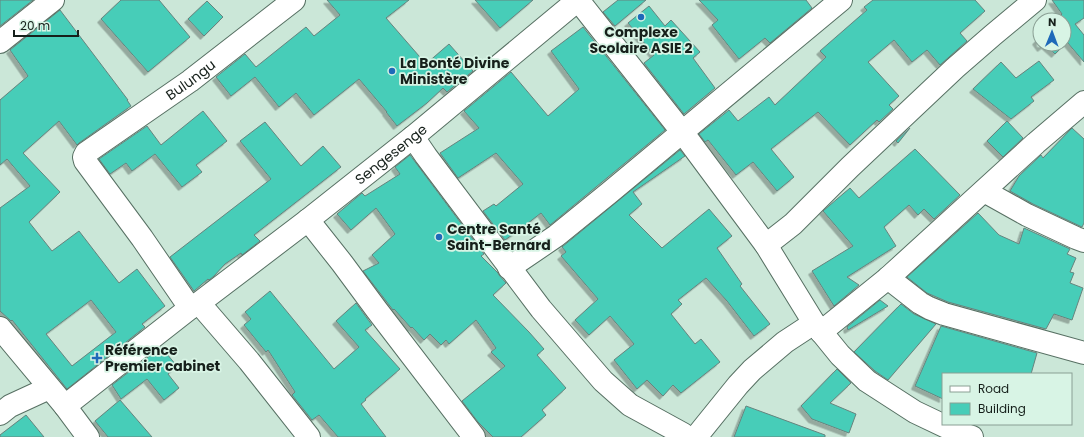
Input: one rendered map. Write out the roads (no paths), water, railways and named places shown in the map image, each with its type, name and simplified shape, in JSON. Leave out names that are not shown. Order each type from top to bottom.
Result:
[{"type":"street","points":[[0,42],[53,0]]},
{"type":"street","name":"Bulungu","points":[[195,305],[142,238],[85,161],[84,157],[86,153],[190,81],[294,0]]},
{"type":"street","points":[[578,0],[683,132],[766,245],[818,327],[840,355],[867,381],[915,412],[942,425]]},
{"type":"street","name":"Sengesenge","points":[[65,406],[308,220],[413,137],[578,0]]},
{"type":"street","points":[[509,268],[556,236],[841,0]]},
{"type":"street","points":[[766,245],[794,224],[850,167],[956,68],[1035,0]]},
{"type":"street","points":[[696,437],[752,370],[785,342],[818,327],[888,278],[1036,143],[1081,108]]},
{"type":"street","points":[[413,137],[509,268],[541,309],[603,381],[630,405],[672,428],[685,437]]},
{"type":"street","points":[[984,191],[1027,215],[1084,241]]},
{"type":"street","points":[[308,220],[474,437]]},
{"type":"street","points":[[888,278],[920,303],[944,314],[1084,353]]},
{"type":"street","points":[[195,305],[249,361],[309,437]]},
{"type":"street","points":[[0,328],[65,406],[88,437]]},
{"type":"street","points":[[0,414],[10,406],[49,388]]},
{"type":"street","points":[[942,425],[972,437]]},
{"type":"place","name":"Complexe Scolaire ASIE 2","points":[[641,17]]},
{"type":"place","name":"La Bonté Divine Ministère","points":[[392,71]]},
{"type":"place","name":"Centre Santé Saint-Bernard","points":[[439,237]]},
{"type":"place","name":"Référence Premier cabinet","points":[[97,358]]}]
